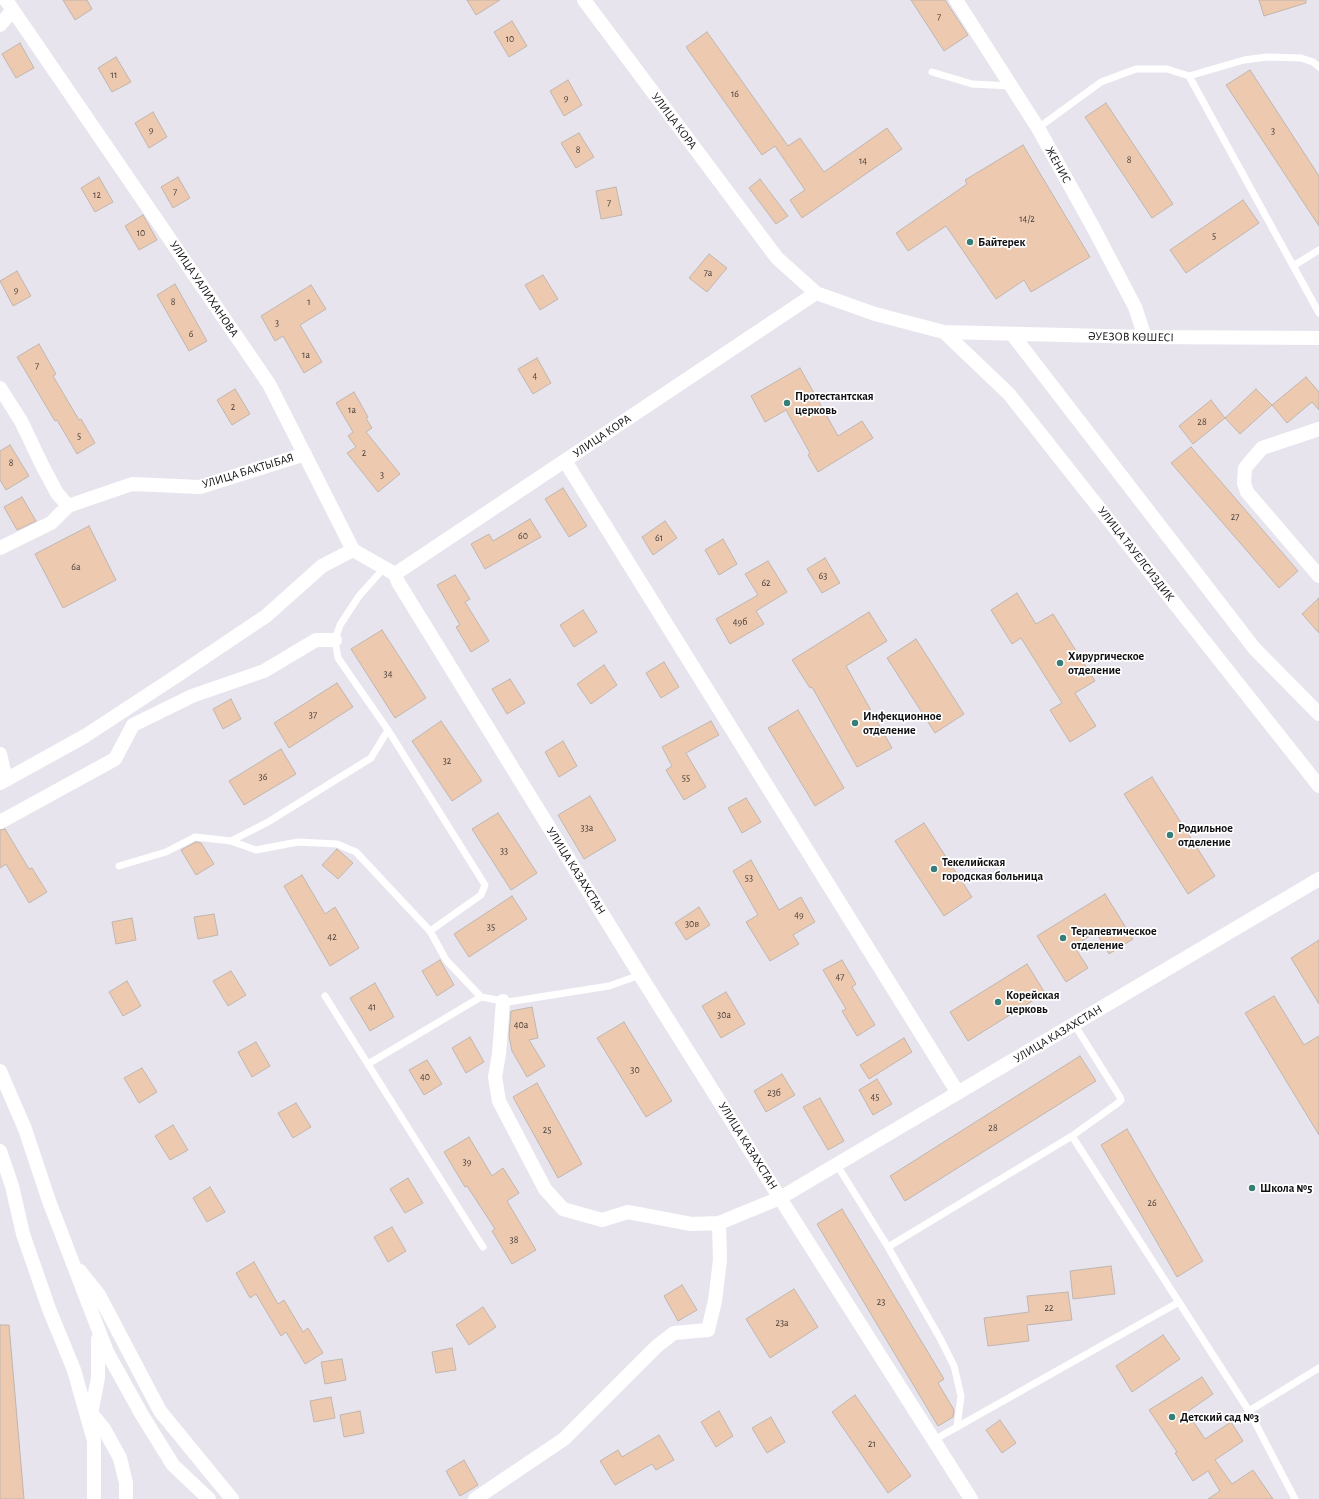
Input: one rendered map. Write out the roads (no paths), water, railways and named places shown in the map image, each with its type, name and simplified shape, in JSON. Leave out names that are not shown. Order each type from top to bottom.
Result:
[{"type":"street","name":"УЛИЦА КОРА","points":[[584,0],[777,258],[816,293],[875,314],[944,332]]},
{"type":"street","name":"ЖЕНИС","points":[[956,0],[1038,128],[1135,307],[1145,337]]},
{"type":"street","points":[[0,26],[10,5]]},
{"type":"street","name":"УЛИЦА УАЛИХАНОВА","points":[[10,5],[269,384],[353,550]]},
{"type":"street","name":"УЛИЦА КОРА","points":[[393,575],[816,293]]},
{"type":"street","name":"ӘУЕЗОВ КӨШЕСІ","points":[[944,332],[1145,337],[1319,338]]},
{"type":"street","name":"УЛИЦА ТАУЕЛСИЗДИК","points":[[944,332],[1009,394],[1319,786]]},
{"type":"street","points":[[1012,334],[1254,648],[1319,714]]},
{"type":"street","points":[[0,388],[21,422],[50,480],[68,506],[51,524],[0,548]]},
{"type":"street","points":[[1319,429],[1262,448],[1245,468],[1244,483],[1247,492],[1314,560],[1319,576]]},
{"type":"street","name":"УЛИЦА БАКТЫБАЯ","points":[[68,506],[132,484],[200,487],[305,454]]},
{"type":"street","points":[[565,461],[958,1093]]},
{"type":"street","points":[[0,754],[3,782],[85,736],[181,674],[266,616],[322,566],[353,550],[393,575]]},
{"type":"street","name":"УЛИЦА КАЗАХСТАН","points":[[393,575],[640,975],[780,1198],[1319,879]]},
{"type":"street","points":[[0,822],[115,759],[133,725],[192,696],[264,671],[316,640],[335,640]]},
{"type":"street","points":[[503,1001],[499,1054],[495,1077],[499,1101],[545,1189],[563,1209],[602,1220],[628,1212],[691,1224],[719,1223],[780,1198],[971,1499]]},
{"type":"street","points":[[0,1071],[25,1129],[49,1202],[107,1352],[142,1415],[173,1465],[209,1499]]},
{"type":"street","points":[[0,1151],[12,1186],[23,1234],[49,1310],[74,1370],[90,1419],[94,1440],[94,1499]]},
{"type":"street","points":[[475,1499],[564,1439],[657,1346],[674,1333],[708,1330],[715,1300],[720,1260],[719,1223]]},
{"type":"street","points":[[72,1261],[99,1295],[160,1411],[232,1499]]},
{"type":"street","points":[[90,1419],[98,1378],[98,1330]]},
{"type":"street","points":[[90,1419],[104,1429],[120,1458],[126,1483],[126,1499]]},
{"type":"lane","points":[[1038,128],[1101,82],[1136,69],[1167,70],[1189,76],[1244,60],[1267,57],[1301,58],[1313,62],[1319,67]]},
{"type":"lane","points":[[932,72],[972,84],[1010,86]]},
{"type":"lane","points":[[1189,76],[1319,313]]},
{"type":"lane","points":[[1293,266],[1319,250]]},
{"type":"lane","points":[[393,575],[359,596],[340,625],[335,640],[338,658],[388,730],[485,885],[481,895],[430,931]]},
{"type":"lane","points":[[231,840],[268,822],[371,758],[388,730]]},
{"type":"lane","points":[[119,866],[166,852],[195,837],[231,840],[256,850],[298,842],[336,844],[356,852],[430,931],[446,960],[481,997],[508,1002],[609,986],[640,975]]},
{"type":"lane","points":[[325,996],[482,1247]]},
{"type":"lane","points":[[368,1064],[481,997]]},
{"type":"lane","points":[[888,1247],[1072,1136],[1121,1100],[1074,1024]]},
{"type":"lane","points":[[1072,1136],[1249,1411],[1295,1499]]},
{"type":"lane","points":[[837,1165],[888,1247],[941,1340],[954,1366],[961,1396],[957,1427]]},
{"type":"lane","points":[[934,1440],[1179,1302]]},
{"type":"lane","points":[[1249,1411],[1319,1368]]},
{"type":"place","name":"Байтерек","points":[[970,242]]},
{"type":"place","name":"Протестантская церковь","points":[[787,403]]},
{"type":"place","name":"Хирургическое отделение","points":[[1060,663]]},
{"type":"place","name":"Инфекционное отделение","points":[[855,723]]},
{"type":"place","name":"Родильное отделение","points":[[1170,835]]},
{"type":"place","name":"Текелийская городская больница","points":[[934,869]]},
{"type":"place","name":"Терапевтическое отделение","points":[[1063,938]]},
{"type":"place","name":"Корейская церковь","points":[[998,1002]]},
{"type":"place","name":"Школа №5","points":[[1252,1188]]},
{"type":"place","name":"Детский сад №3","points":[[1172,1417]]}]
